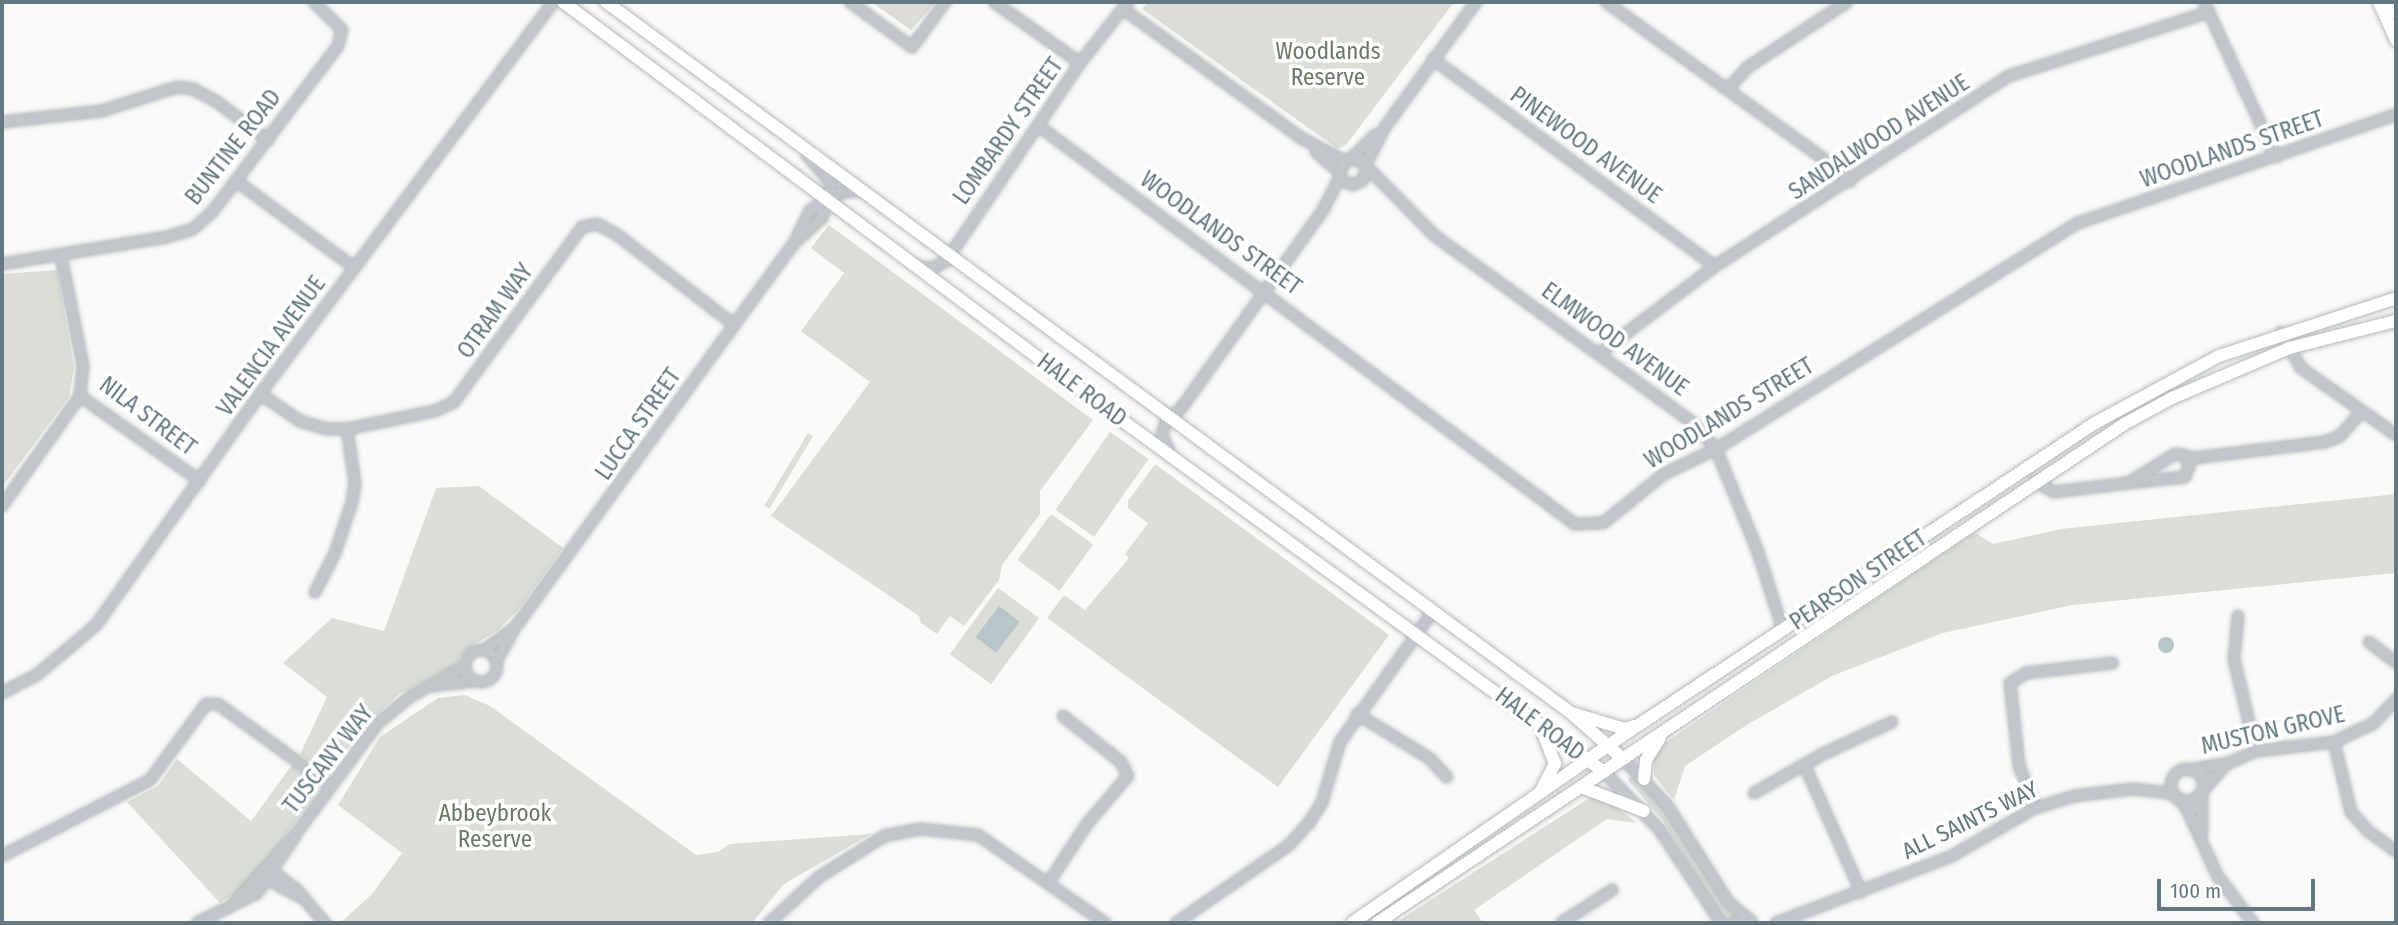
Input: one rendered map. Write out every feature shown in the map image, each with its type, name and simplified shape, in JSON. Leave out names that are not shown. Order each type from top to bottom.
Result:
[{"type":"main road","name":"HALE ROAD","points":[[563,2],[1174,458],[1604,772]]},
{"type":"main road","name":"HALE ROAD","points":[[606,2],[1571,713],[1623,759]]},
{"type":"main road","points":[[2389,8],[2396,40]]},
{"type":"main road","name":"PEARSON STREET","points":[[1352,923],[1637,726],[2095,423],[2208,361],[2281,332],[2396,298]]},
{"type":"main road","name":"PEARSON STREET","points":[[1377,923],[2034,481],[2172,398],[2289,348],[2396,321]]},
{"type":"main road","points":[[1571,713],[1625,729],[1637,726]]},
{"type":"main road","points":[[1535,720],[1554,752],[1555,764],[1540,793]]},
{"type":"main road","points":[[1644,779],[1646,760],[1664,731]]},
{"type":"main road","points":[[1581,787],[1644,811]]},
{"type":"street","name":"BUNTINE ROAD","points":[[2,264],[61,256],[193,229],[236,181],[338,46],[342,30],[314,2]]},
{"type":"street","name":"VALENCIA AVENUE","points":[[2,693],[38,674],[96,625],[260,394],[553,2]]},
{"type":"street","points":[[850,2],[912,47],[945,2]]},
{"type":"street","points":[[994,2],[1080,64]]},
{"type":"street","points":[[1322,210],[1357,184],[1385,127],[1476,2]]},
{"type":"street","points":[[1606,2],[1728,89],[1850,182]]},
{"type":"street","points":[[1728,89],[1748,67],[1847,2]]},
{"type":"street","name":"LOMBARDY STREET","points":[[950,255],[1040,127],[1080,64],[1126,6]]},
{"type":"street","name":"ELMWOOD AVENUE","points":[[1126,6],[1301,138],[1339,174],[1397,202]]},
{"type":"street","points":[[2207,7],[2276,156]]},
{"type":"street","name":"SANDALWOOD AVENUE","points":[[1601,353],[1715,266],[1850,182],[2009,76],[2207,7]]},
{"type":"street","name":"PINEWOOD AVENUE","points":[[1433,59],[1715,266]]},
{"type":"street","points":[[2,122],[101,111],[177,87],[193,89],[217,102],[268,140]]},
{"type":"street","name":"WOODLANDS STREET","points":[[1040,127],[1264,290],[1574,524],[1603,523],[1664,474],[1716,449],[2078,223],[2396,115]]},
{"type":"street","points":[[1174,458],[1162,436],[1171,417],[1322,210],[1348,160],[1385,127]]},
{"type":"street","name":"ELMWOOD AVENUE","points":[[1301,138],[1365,168],[1435,236],[1601,353],[1692,422],[1716,449],[1783,631]]},
{"type":"street","points":[[794,141],[830,179],[828,198],[864,191]]},
{"type":"street","points":[[236,181],[355,268]]},
{"type":"street","name":"LUCCA STREET","points":[[497,660],[514,629],[794,243],[810,210],[828,198]]},
{"type":"street","name":"OTRAM WAY","points":[[260,394],[300,421],[347,429],[435,411],[454,402],[582,228],[597,224],[616,234],[734,325]]},
{"type":"street","points":[[915,265],[931,269],[950,255]]},
{"type":"street","name":"NILA STREET","points":[[61,256],[83,366],[80,396],[200,481]]},
{"type":"street","points":[[2281,332],[2301,368],[2396,435]]},
{"type":"street","points":[[2,506],[80,396]]},
{"type":"street","points":[[2128,483],[2155,464],[2333,439],[2361,412]]},
{"type":"street","points":[[315,592],[335,553],[352,502],[355,482],[347,429]]},
{"type":"street","points":[[2034,481],[2043,490],[2054,492],[2185,477],[2189,461]]},
{"type":"street","points":[[2155,464],[2152,473],[2165,479]]},
{"type":"street","points":[[1176,923],[1289,845],[1309,823],[1322,802],[1340,742],[1433,611]]},
{"type":"street","points":[[2238,616],[2234,659],[2256,751]]},
{"type":"street","name":"LUCCA STREET","points":[[484,650],[514,629]]},
{"type":"street","points":[[2369,642],[2396,663]]},
{"type":"street","points":[[484,650],[497,660],[497,670],[490,681],[474,681],[465,666],[469,655],[484,650]]},
{"type":"street","points":[[2035,808],[2017,757],[2010,683],[2026,673],[2112,663]]},
{"type":"street","name":"TUSCANY WAY","points":[[197,923],[230,907],[243,904],[379,723],[431,686],[465,666]]},
{"type":"street","name":"TUSCANY WAY","points":[[431,686],[474,681]]},
{"type":"street","name":"MUSTON GROVE","points":[[2133,789],[2151,786],[2183,771],[2230,763],[2256,751],[2334,742],[2374,723],[2396,699]]},
{"type":"street","points":[[2,856],[150,780],[206,704],[218,704],[331,786]]},
{"type":"street","points":[[1357,715],[1429,758],[1447,776]]},
{"type":"street","points":[[1049,882],[1087,824],[1128,776],[1121,762],[1063,716]]},
{"type":"street","points":[[1754,793],[1892,722]]},
{"type":"street","points":[[2334,742],[2351,812],[2368,831],[2396,850]]},
{"type":"street","points":[[1623,759],[1667,805],[1729,903],[1754,922]]},
{"type":"street","points":[[2133,789],[2190,801],[2230,763]]},
{"type":"street","points":[[1805,766],[1861,892]]},
{"type":"street","points":[[2202,840],[2201,777],[2183,771],[2171,786],[2202,840],[2217,875],[2253,923]]},
{"type":"street","points":[[1604,772],[1644,811],[1721,923]]},
{"type":"street","name":"ALL SAINTS WAY","points":[[1776,923],[1788,922],[1950,857],[2035,808],[2074,796],[2133,789]]},
{"type":"street","points":[[769,923],[818,877],[884,836],[921,829],[978,835],[1105,923]]},
{"type":"street","points":[[268,874],[303,899],[325,923]]},
{"type":"street","points":[[1562,923],[1612,890]]},
{"type":"street","points":[[1733,923],[1754,922]]},
{"type":"green space","points":[[871,2],[936,2],[911,30]]},
{"type":"green space","name":"Woodlands Reserve","points":[[1148,2],[1454,2],[1346,145],[1338,149],[1142,9]]},
{"type":"green space","points":[[829,225],[1093,420],[1040,491],[1040,514],[1002,565],[999,580],[964,626],[950,616],[937,634],[921,623],[919,616],[771,516],[870,382],[801,331],[844,273],[811,248]]},
{"type":"green space","points":[[57,270],[74,367],[69,397],[2,487],[2,274]]},
{"type":"green space","points":[[1110,432],[1149,459],[1094,537],[1056,510]]},
{"type":"green space","points":[[808,433],[813,436],[769,509],[764,506]]},
{"type":"green space","points":[[1155,464],[1389,635],[1278,787],[1047,618],[1064,595],[1085,610],[1129,558],[1125,554],[1148,523],[1128,508],[1128,501]]},
{"type":"green space","points":[[479,486],[563,548],[519,609],[498,630],[464,651],[455,666],[399,694],[362,729],[331,770],[318,768],[300,754],[327,697],[283,663],[332,618],[384,631],[436,488]]},
{"type":"green space","points":[[2396,494],[2396,573],[2072,605],[1943,633],[1832,676],[1745,726],[1685,766],[1674,800],[1654,775],[1654,756],[1666,742],[1974,532],[1993,544],[2061,529]]},
{"type":"green space","points":[[1051,514],[1093,545],[1060,591],[1017,560]]},
{"type":"green space","points":[[998,588],[1039,618],[991,684],[950,654]]},
{"type":"green space","name":"Abbeybrook Reserve","points":[[465,695],[490,706],[696,855],[718,852],[729,844],[871,834],[784,884],[752,923],[340,923],[372,894],[402,853],[338,805],[380,737],[438,698]]},
{"type":"green space","points":[[177,759],[251,821],[292,765],[314,782],[316,793],[277,848],[244,888],[220,903],[127,802],[158,786]]},
{"type":"green space","points":[[1632,776],[1664,809],[1738,916],[1735,919],[1724,921],[1664,822],[1628,780]]},
{"type":"green space","points":[[1591,797],[1615,806],[1637,823],[1607,819],[1474,910],[1483,923],[1395,923]]},
{"type":"shaded area","points":[[999,606],[1020,622],[996,653],[976,637]]},
{"type":"shaded area","points":[[2166,637],[2174,645],[2166,653],[2158,645]]}]
